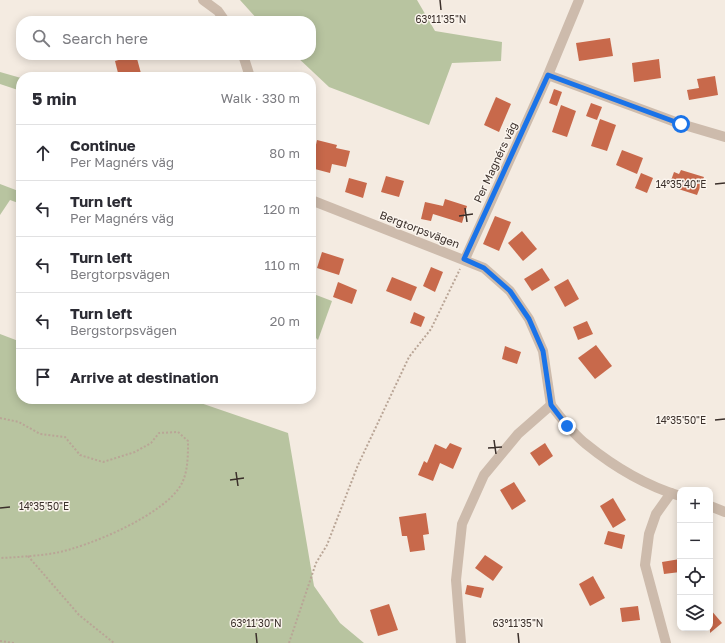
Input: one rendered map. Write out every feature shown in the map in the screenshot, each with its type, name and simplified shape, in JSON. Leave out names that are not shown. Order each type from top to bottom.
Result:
[{"type":"street","points":[[204,0],[218,11],[222,16]]},
{"type":"street","name":"Per Magnérs väg","points":[[464,259],[548,75],[579,0]]},
{"type":"street","points":[[245,60],[248,72]]},
{"type":"street","points":[[548,75],[681,124],[725,136]]},
{"type":"street","name":"Bergtorpsvägen","points":[[316,202],[484,268],[510,291],[529,319],[543,351],[551,405]]},
{"type":"street","points":[[461,643],[456,580],[462,524],[484,475],[518,434],[551,405],[567,426],[586,444],[633,476],[676,494],[656,514],[649,534],[645,565],[666,643]]},
{"type":"street","points":[[713,507],[725,512]]},
{"type":"path","points":[[289,643],[316,563],[327,545],[358,465],[409,357],[431,329],[464,259]]},
{"type":"path","points":[[0,418],[19,422],[40,434],[65,437],[80,455],[103,462],[135,452],[151,443],[159,433],[178,432],[188,441],[187,462],[182,483],[173,496],[146,515],[106,536],[56,553],[1,558]]},
{"type":"path","points":[[28,556],[79,615],[114,643]]},
{"type":"path","points":[[0,640],[14,643]]},
{"type":"green space","points":[[240,0],[417,0],[435,31],[502,42],[501,61],[452,63],[429,125],[329,87],[316,75],[316,72],[313,72],[300,60],[316,60],[316,16],[254,16]]},
{"type":"green space","points":[[0,72],[16,77],[16,89],[0,84]]},
{"type":"green space","points":[[0,184],[16,190],[16,202],[10,200],[0,215]]},
{"type":"green space","points":[[316,295],[332,301],[318,340],[316,338]]},
{"type":"green space","points":[[0,334],[16,340],[16,404],[204,404],[288,433],[314,586],[340,623],[364,643],[0,643]]},
{"type":"building","points":[[610,38],[613,56],[579,61],[576,43]]},
{"type":"building","points":[[659,59],[661,78],[634,82],[632,63]]},
{"type":"building","points":[[137,60],[141,72],[118,72],[115,61]]},
{"type":"building","points":[[715,76],[718,95],[689,100],[687,90],[699,88],[697,79]]},
{"type":"building","points":[[554,89],[562,92],[557,106],[549,103]]},
{"type":"building","points":[[496,97],[511,104],[499,132],[484,125]]},
{"type":"building","points":[[591,103],[602,107],[597,120],[586,116]]},
{"type":"building","points":[[561,105],[576,111],[567,137],[552,132]]},
{"type":"building","points":[[600,119],[616,125],[607,151],[591,146]]},
{"type":"building","points":[[317,140],[337,145],[336,148],[350,151],[346,167],[332,164],[330,173],[316,169]]},
{"type":"building","points":[[622,150],[643,158],[637,174],[616,165]]},
{"type":"building","points":[[681,170],[704,177],[697,195],[669,186],[674,172],[679,174]]},
{"type":"building","points":[[641,173],[653,178],[647,193],[635,188]]},
{"type":"building","points":[[386,176],[404,181],[399,197],[381,192]]},
{"type":"building","points":[[349,178],[367,183],[363,198],[345,192]]},
{"type":"building","points":[[445,199],[467,206],[462,223],[433,214],[431,221],[421,219],[425,202],[443,206]]},
{"type":"building","points":[[495,216],[511,222],[499,251],[483,244]]},
{"type":"building","points":[[522,231],[537,249],[523,261],[508,243]]},
{"type":"building","points":[[322,252],[344,259],[339,275],[317,268]]},
{"type":"building","points":[[431,267],[443,272],[435,292],[423,286]]},
{"type":"building","points":[[542,268],[550,280],[532,291],[524,279]]},
{"type":"building","points":[[392,277],[417,287],[411,301],[386,291]]},
{"type":"building","points":[[568,279],[579,299],[565,307],[554,287]]},
{"type":"building","points":[[338,282],[357,290],[352,304],[333,297]]},
{"type":"building","points":[[414,312],[425,317],[421,327],[410,323]]},
{"type":"building","points":[[587,321],[593,334],[578,340],[573,327]]},
{"type":"building","points":[[596,345],[612,366],[595,379],[578,358]]},
{"type":"building","points":[[505,346],[521,352],[517,364],[502,359]]},
{"type":"building","points":[[450,443],[462,448],[453,469],[440,463],[433,481],[418,475],[424,461],[427,463],[435,444],[446,449]]},
{"type":"building","points":[[545,443],[553,456],[539,466],[530,453]]},
{"type":"building","points":[[514,482],[526,501],[512,510],[500,490]]},
{"type":"building","points":[[613,498],[626,520],[613,528],[600,506]]},
{"type":"building","points":[[426,513],[429,534],[423,535],[425,550],[410,552],[407,536],[402,536],[399,517]]},
{"type":"building","points":[[608,531],[625,535],[622,549],[604,544]]},
{"type":"building","points":[[485,555],[503,567],[493,581],[475,568]]},
{"type":"building","points":[[677,560],[677,572],[664,574],[662,562]]},
{"type":"building","points":[[593,576],[605,598],[590,606],[579,584]]},
{"type":"building","points":[[467,585],[484,588],[481,598],[465,594]]},
{"type":"building","points":[[389,604],[398,630],[378,636],[370,610]]},
{"type":"building","points":[[638,606],[640,620],[622,622],[620,608]]},
{"type":"building","points":[[713,612],[722,623],[713,630]]},
{"type":"route","points":[[567,426],[551,405],[543,351],[529,319],[510,291],[484,268],[464,259],[548,75],[681,124]]}]
